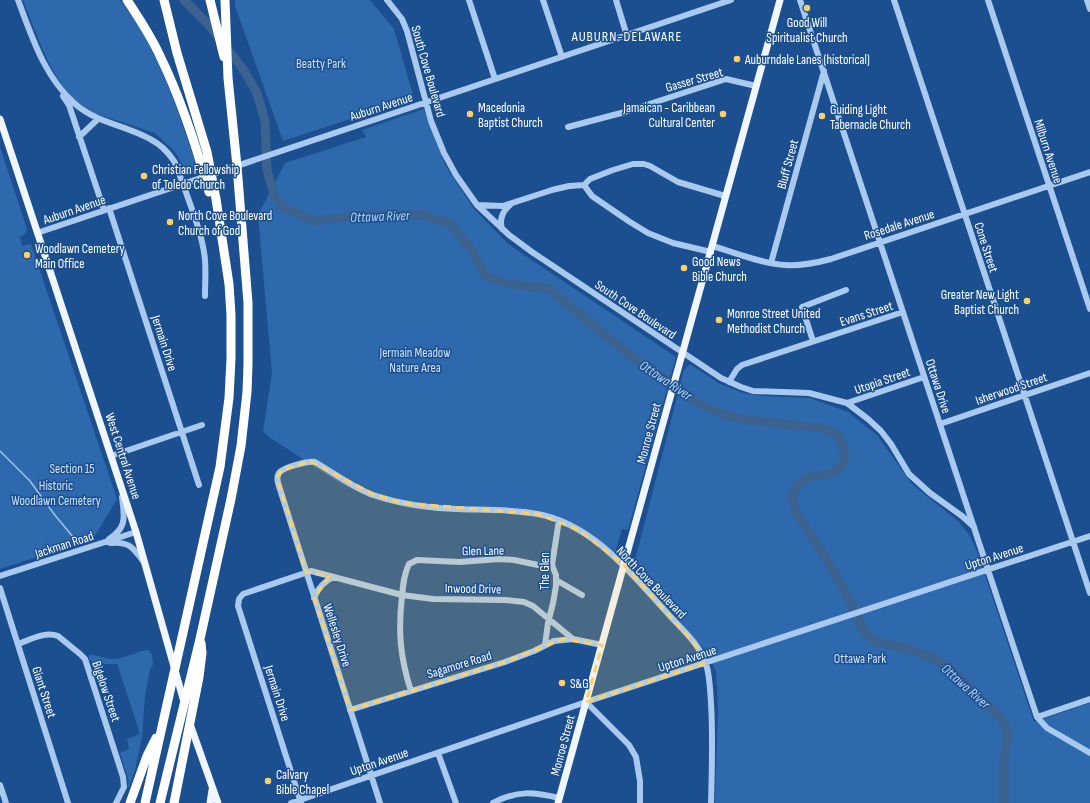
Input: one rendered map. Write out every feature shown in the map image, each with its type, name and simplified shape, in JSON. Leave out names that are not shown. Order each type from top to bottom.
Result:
[{"type":"highway","points":[[127,0],[159,54],[174,86],[190,128],[223,239]]},
{"type":"highway","points":[[145,803],[220,467],[229,398],[231,359],[231,315],[228,277],[223,239],[207,152],[164,0]]},
{"type":"highway","points":[[210,0],[229,82]]},
{"type":"highway","points":[[160,803],[200,639],[234,486],[241,446],[247,392],[248,303],[229,82],[226,2]]},
{"type":"highway","points":[[174,803],[180,766],[200,677],[202,653],[200,639]]},
{"type":"highway","points":[[130,803],[147,756],[162,724]]},
{"type":"main road","name":"Monroe Street","points":[[559,801],[780,0]]},
{"type":"main road","name":"West Central Avenue","points":[[0,119],[136,532],[194,738],[218,803]]},
{"type":"main road","points":[[210,803],[212,790]]},
{"type":"street","points":[[18,0],[38,50],[50,74],[59,87],[83,110],[98,119],[150,138],[163,147],[175,162],[203,243],[205,260],[204,296]]},
{"type":"street","name":"South Cove Boulevard","points":[[387,0],[402,19],[407,31],[431,121],[444,153],[456,175],[477,206],[503,230],[681,357],[730,382],[753,390],[809,393],[847,403],[881,431],[909,474],[930,493],[962,516],[974,527]]},
{"type":"street","points":[[469,0],[495,79]]},
{"type":"street","points":[[543,0],[562,57]]},
{"type":"street","points":[[616,0],[627,36]]},
{"type":"street","name":"Auburn Avenue","points":[[37,232],[731,0]]},
{"type":"street","name":"Ottawa Drive","points":[[800,0],[1037,717],[1047,728],[1090,753]]},
{"type":"street","name":"Cone Street","points":[[894,0],[1090,593]]},
{"type":"street","name":"Milburn Avenue","points":[[988,0],[1090,309]]},
{"type":"street","points":[[1087,0],[1090,8]]},
{"type":"street","name":"Bluff Street","points":[[771,263],[824,71]]},
{"type":"street","name":"Gasser Street","points":[[568,127],[625,112],[726,79],[756,86]]},
{"type":"street","name":"Jermain Drive","points":[[59,87],[69,105],[79,137],[107,209],[199,485]]},
{"type":"street","points":[[79,137],[98,119]]},
{"type":"street","points":[[477,206],[503,206],[552,190],[569,186],[584,185],[590,179],[633,164],[644,164],[650,166],[678,182],[725,196]]},
{"type":"street","name":"Rosedale Avenue","points":[[584,185],[592,196],[630,222],[648,233],[673,243],[711,249],[784,265],[810,264],[831,259],[1090,172]]},
{"type":"street","points":[[503,230],[501,224],[503,212],[513,203]]},
{"type":"street","points":[[813,341],[802,307],[846,290]]},
{"type":"street","name":"Evans Street","points":[[730,382],[737,369],[742,365],[903,312]]},
{"type":"street","name":"Isherwood Street","points":[[940,424],[1090,373]]},
{"type":"street","name":"Utopia Street","points":[[847,403],[924,377]]},
{"type":"street","points":[[111,456],[202,425]]},
{"type":"street","name":"North Cove Boulevard","points":[[278,474],[282,470],[310,461],[347,482],[373,494],[402,503],[441,508],[488,509],[538,514],[559,520],[579,530],[595,541],[624,565],[695,644],[706,663],[710,686],[713,731],[711,803]]},
{"type":"street","name":"Wellesley Drive","points":[[278,474],[278,483],[380,803]]},
{"type":"street","points":[[100,544],[114,535],[122,527],[124,516],[122,489]]},
{"type":"street","name":"The Glen","points":[[545,645],[549,619],[554,603],[556,580],[552,565],[559,520]]},
{"type":"street","name":"Jackman Road","points":[[0,576],[136,532]]},
{"type":"street","name":"Upton Avenue","points":[[291,803],[301,801],[371,775],[586,702],[1090,536]]},
{"type":"street","points":[[100,544],[117,542],[130,545],[135,549],[145,563]]},
{"type":"street","name":"Glen Lane","points":[[402,596],[403,580],[406,569],[413,561],[460,562],[514,560],[543,566],[552,565]]},
{"type":"street","name":"Inwood Drive","points":[[246,593],[311,571],[402,596],[433,599],[514,600],[533,606],[573,639],[602,645]]},
{"type":"street","points":[[314,598],[317,590],[326,581],[333,577]]},
{"type":"street","points":[[556,580],[582,595]]},
{"type":"street","name":"Giant Street","points":[[0,588],[68,803]]},
{"type":"street","name":"Jermain Drive","points":[[246,593],[241,596],[238,606],[301,801]]},
{"type":"street","points":[[402,596],[399,632],[404,671],[411,691]]},
{"type":"street","name":"Bigelow Street","points":[[18,644],[54,634],[85,659],[123,777],[124,787],[116,803]]},
{"type":"street","name":"Sagamore Road","points":[[350,710],[505,662],[534,651],[554,641],[573,639]]},
{"type":"street","points":[[1037,717],[1090,699]]},
{"type":"street","points":[[586,702],[629,745],[636,757],[640,781],[640,803]]},
{"type":"street","points":[[438,753],[456,803]]},
{"type":"street","points":[[0,785],[6,803]]},
{"type":"street","points":[[493,803],[526,792],[539,793],[559,801]]},
{"type":"highlighted area","points":[[310,461],[373,494],[402,503],[538,514],[579,530],[624,565],[695,644],[706,663],[586,702],[602,645],[563,639],[505,662],[350,710],[314,598],[329,576],[306,572],[277,478],[282,470]]},
{"type":"green space","points":[[23,0],[120,0],[145,38],[166,80],[197,171],[187,173],[175,152],[155,133],[94,113],[72,97],[55,74],[37,36]]},
{"type":"green space","name":"Beatty Park","points":[[235,0],[370,0],[394,29],[414,98],[283,141],[235,6]]},
{"type":"green space","name":"Jermain Meadow Nature Area","points":[[424,109],[445,165],[474,209],[508,244],[676,357],[628,530],[622,529],[613,560],[594,544],[573,530],[557,523],[539,518],[520,514],[420,509],[401,506],[358,492],[335,480],[270,438],[263,431],[272,373],[258,215],[285,163],[366,137],[362,130]]},
{"type":"green space","name":"Historic Woodlawn Cemetery","points":[[0,147],[27,229],[24,235],[20,237],[22,246],[31,244],[117,499],[93,539],[0,569]]},
{"type":"green space","name":"Ottawa Park","points":[[690,364],[718,383],[743,393],[762,396],[810,398],[848,412],[877,435],[912,484],[958,521],[970,536],[977,551],[1034,722],[1090,703],[1090,803],[715,803],[718,709],[716,671],[706,651],[633,568],[684,370]]},
{"type":"green space","points":[[149,650],[152,655],[153,665],[150,669],[145,696],[142,737],[135,770],[129,787],[127,788],[129,782],[120,753],[129,749],[127,739],[140,734],[117,664],[92,662],[89,659],[89,655],[116,659]]},
{"type":"waterway","name":"Ottawa River","points":[[184,0],[208,24],[243,69],[257,93],[265,121],[267,170],[275,198],[284,208],[314,221],[364,215],[424,215],[450,224],[472,250],[485,276],[509,284],[549,289],[627,353],[700,404],[725,415],[747,420],[821,428],[837,434],[844,448],[845,461],[835,472],[809,477],[797,486],[792,497],[796,512],[830,565],[850,601],[864,632],[874,641],[912,650],[932,658],[948,667],[1001,718],[1007,729],[1007,743],[1004,757],[1004,803]]},
{"type":"waterway","points":[[0,451],[30,481],[54,514],[78,543]]},
{"type":"place","name":"Good Will Spiritualist Church","points":[[807,8]]},
{"type":"place","name":"Auburndale Lanes (historical)","points":[[737,59]]},
{"type":"place","name":"Macedonia Baptist Church","points":[[470,114]]},
{"type":"place","name":"Jamaican - Caribbean Cultural Center","points":[[723,114]]},
{"type":"place","name":"Guiding Light Tabernacle Church","points":[[822,116]]},
{"type":"place","name":"Christian Fellowship of Toledo Church","points":[[144,176]]},
{"type":"place","name":"North Cove Boulevard Church of God","points":[[170,222]]},
{"type":"place","name":"Woodlawn Cemetery Main Office","points":[[27,255]]},
{"type":"place","name":"Good News Bible Church","points":[[684,268]]},
{"type":"place","name":"Greater New Light Baptist Church","points":[[1027,301]]},
{"type":"place","name":"Monroe Street United Methodist Church","points":[[719,320]]},
{"type":"place","name":"S&G","points":[[562,683]]},
{"type":"place","name":"Calvary Bible Chapel","points":[[268,781]]},
{"type":"district","name":"AUBURN-DELAWARE","points":[[627,36]]},
{"type":"park label","name":"Section 15","points":[[72,468]]}]
